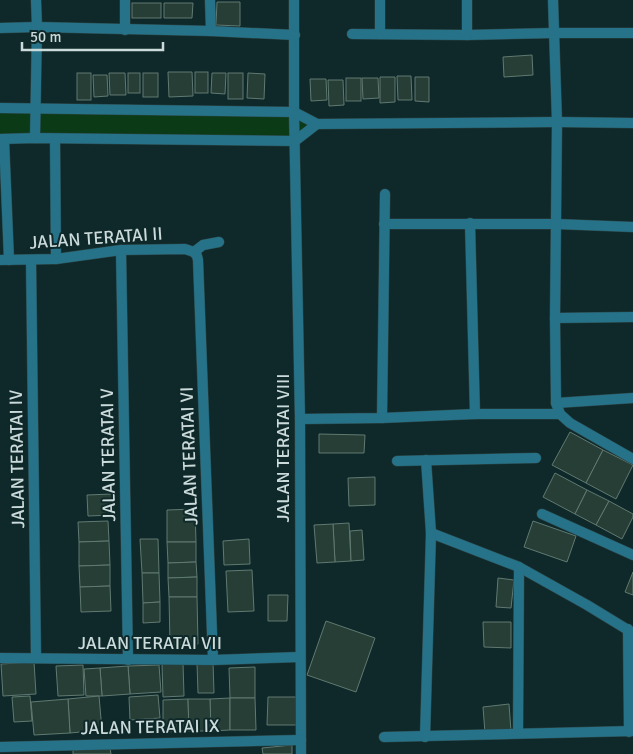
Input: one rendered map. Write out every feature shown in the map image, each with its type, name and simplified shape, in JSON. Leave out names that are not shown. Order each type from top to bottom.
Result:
[{"type":"street","points":[[35,138],[36,0]]},
{"type":"street","points":[[125,0],[125,30]]},
{"type":"street","points":[[210,0],[211,31]]},
{"type":"street","name":"JALAN TERATAI VIII","points":[[294,0],[294,112],[300,419],[301,754]]},
{"type":"street","points":[[380,0],[380,34]]},
{"type":"street","points":[[467,0],[467,35]]},
{"type":"street","points":[[553,0],[557,122],[556,403],[560,414],[570,423],[633,459]]},
{"type":"street","points":[[0,28],[37,27],[211,31],[295,35]]},
{"type":"street","points":[[352,34],[633,33]]},
{"type":"street","points":[[0,108],[294,112],[317,124],[633,123]]},
{"type":"street","points":[[4,260],[2,139],[295,141],[317,124]]},
{"type":"street","points":[[55,139],[56,259]]},
{"type":"street","points":[[382,418],[385,194]]},
{"type":"street","points":[[470,223],[475,414]]},
{"type":"street","points":[[384,224],[556,224],[633,227]]},
{"type":"street","points":[[194,252],[203,245],[219,242]]},
{"type":"street","name":"JALAN TERATAI II","points":[[4,260],[56,259],[121,250],[185,249],[194,252]]},
{"type":"street","name":"JALAN TERATAI V","points":[[121,250],[128,660]]},
{"type":"street","name":"JALAN TERATAI VI","points":[[194,252],[197,256],[198,270],[213,660]]},
{"type":"street","name":"JALAN TERATAI IV","points":[[31,260],[36,658]]},
{"type":"street","points":[[555,318],[633,317]]},
{"type":"street","points":[[556,403],[633,398]]},
{"type":"street","points":[[300,419],[475,414],[560,414]]},
{"type":"street","points":[[397,461],[536,458]]},
{"type":"street","points":[[425,737],[431,533],[426,460]]},
{"type":"street","points":[[542,514],[632,552]]},
{"type":"street","points":[[384,737],[631,731],[630,631],[587,604],[519,567],[431,533]]},
{"type":"street","points":[[518,733],[519,567]]},
{"type":"street","name":"JALAN TERATAI VII","points":[[0,658],[213,660],[300,657]]},
{"type":"street","name":"JALAN TERATAI IX","points":[[0,747],[301,740]]},
{"type":"green space","points":[[0,108],[294,112],[317,124],[295,141],[0,139]]},
{"type":"building","points":[[217,2],[240,2],[240,26],[216,25]]},
{"type":"building","points":[[132,3],[161,3],[161,18],[132,18]]},
{"type":"building","points":[[164,3],[193,3],[192,18],[164,18]]},
{"type":"building","points":[[532,55],[533,75],[504,77],[503,57]]},
{"type":"building","points":[[168,72],[192,72],[193,96],[169,97]]},
{"type":"building","points":[[195,72],[208,72],[208,93],[195,93]]},
{"type":"building","points":[[77,73],[91,73],[91,100],[77,100]]},
{"type":"building","points":[[109,73],[125,73],[126,95],[110,95]]},
{"type":"building","points":[[128,73],[140,73],[140,93],[128,93]]},
{"type":"building","points":[[143,73],[158,73],[158,97],[143,97]]},
{"type":"building","points":[[212,73],[226,73],[225,94],[211,93]]},
{"type":"building","points":[[228,73],[243,73],[243,99],[228,99]]},
{"type":"building","points":[[248,73],[265,74],[264,99],[247,98]]},
{"type":"building","points":[[93,75],[107,75],[108,96],[94,97]]},
{"type":"building","points":[[397,76],[411,76],[412,100],[398,100]]},
{"type":"building","points":[[380,77],[395,77],[395,102],[380,103]]},
{"type":"building","points":[[415,77],[429,77],[429,102],[415,101]]},
{"type":"building","points":[[346,78],[361,78],[361,101],[346,101]]},
{"type":"building","points":[[362,78],[378,78],[379,98],[363,99]]},
{"type":"building","points":[[310,79],[326,79],[327,100],[311,101]]},
{"type":"building","points":[[328,80],[343,80],[344,105],[329,106]]},
{"type":"building","points":[[570,432],[603,450],[586,483],[552,465]]},
{"type":"building","points":[[319,434],[365,435],[364,453],[319,453]]},
{"type":"building","points":[[603,450],[633,465],[616,499],[586,483]]},
{"type":"building","points":[[555,473],[587,490],[575,514],[543,497]]},
{"type":"building","points":[[375,477],[375,505],[349,506],[348,478]]},
{"type":"building","points":[[587,490],[609,501],[596,525],[575,514]]},
{"type":"building","points":[[112,494],[114,515],[88,516],[87,495]]},
{"type":"building","points":[[609,501],[633,514],[622,539],[596,525]]},
{"type":"building","points":[[195,509],[196,542],[167,542],[167,510]]},
{"type":"building","points":[[108,521],[109,541],[79,542],[78,522]]},
{"type":"building","points":[[533,521],[576,536],[567,562],[524,547]]},
{"type":"building","points":[[349,523],[351,561],[335,562],[333,524]]},
{"type":"building","points":[[333,524],[335,562],[317,563],[314,525]]},
{"type":"building","points":[[362,530],[364,560],[351,561],[350,531]]},
{"type":"building","points":[[140,539],[158,539],[159,573],[142,573]]},
{"type":"building","points":[[249,539],[250,564],[224,565],[223,541]]},
{"type":"building","points":[[109,541],[110,565],[79,566],[79,542]]},
{"type":"building","points":[[167,542],[196,542],[196,562],[168,563]]},
{"type":"building","points":[[196,562],[197,577],[168,578],[168,563]]},
{"type":"building","points":[[110,565],[110,586],[80,587],[79,566]]},
{"type":"building","points":[[252,570],[254,611],[228,612],[226,571]]},
{"type":"building","points":[[633,572],[633,595],[625,592]]},
{"type":"building","points":[[142,573],[159,573],[160,602],[143,603]]},
{"type":"building","points":[[197,577],[197,597],[169,597],[168,578]]},
{"type":"building","points":[[498,578],[514,580],[511,608],[496,607]]},
{"type":"building","points":[[110,586],[111,611],[81,612],[80,587]]},
{"type":"building","points":[[268,595],[288,595],[287,621],[268,621]]},
{"type":"building","points":[[169,597],[197,597],[198,644],[170,645]]},
{"type":"building","points":[[160,602],[160,622],[143,623],[143,603]]},
{"type":"building","points":[[326,621],[375,638],[356,692],[307,675]]},
{"type":"building","points":[[483,622],[511,622],[511,648],[484,647]]},
{"type":"building","points":[[34,662],[36,694],[3,696],[1,664]]},
{"type":"building","points":[[213,662],[214,693],[198,693],[197,663]]},
{"type":"building","points":[[183,663],[184,696],[163,697],[162,664]]},
{"type":"building","points":[[83,665],[84,695],[58,696],[56,666]]},
{"type":"building","points":[[159,665],[161,692],[130,694],[128,666]]},
{"type":"building","points":[[128,666],[130,694],[102,696],[100,668]]},
{"type":"building","points":[[255,667],[255,698],[230,698],[229,668]]},
{"type":"building","points":[[100,668],[102,696],[86,696],[84,669]]},
{"type":"building","points":[[158,695],[160,718],[130,720],[129,697]]},
{"type":"building","points":[[30,696],[32,721],[14,722],[12,697]]},
{"type":"building","points":[[99,696],[102,730],[70,733],[68,699]]},
{"type":"building","points":[[268,697],[297,697],[297,725],[267,725]]},
{"type":"building","points":[[230,698],[230,730],[211,731],[210,699]]},
{"type":"building","points":[[230,698],[255,698],[256,730],[230,730]]},
{"type":"building","points":[[68,699],[70,733],[34,735],[31,702]]},
{"type":"building","points":[[188,699],[189,731],[163,732],[163,700]]},
{"type":"building","points":[[188,699],[210,699],[211,731],[189,731]]},
{"type":"building","points":[[509,704],[511,731],[485,733],[483,707]]},
{"type":"building","points":[[292,745],[292,754],[263,754],[262,748]]},
{"type":"building","points":[[110,748],[111,754],[73,754],[73,750]]}]
